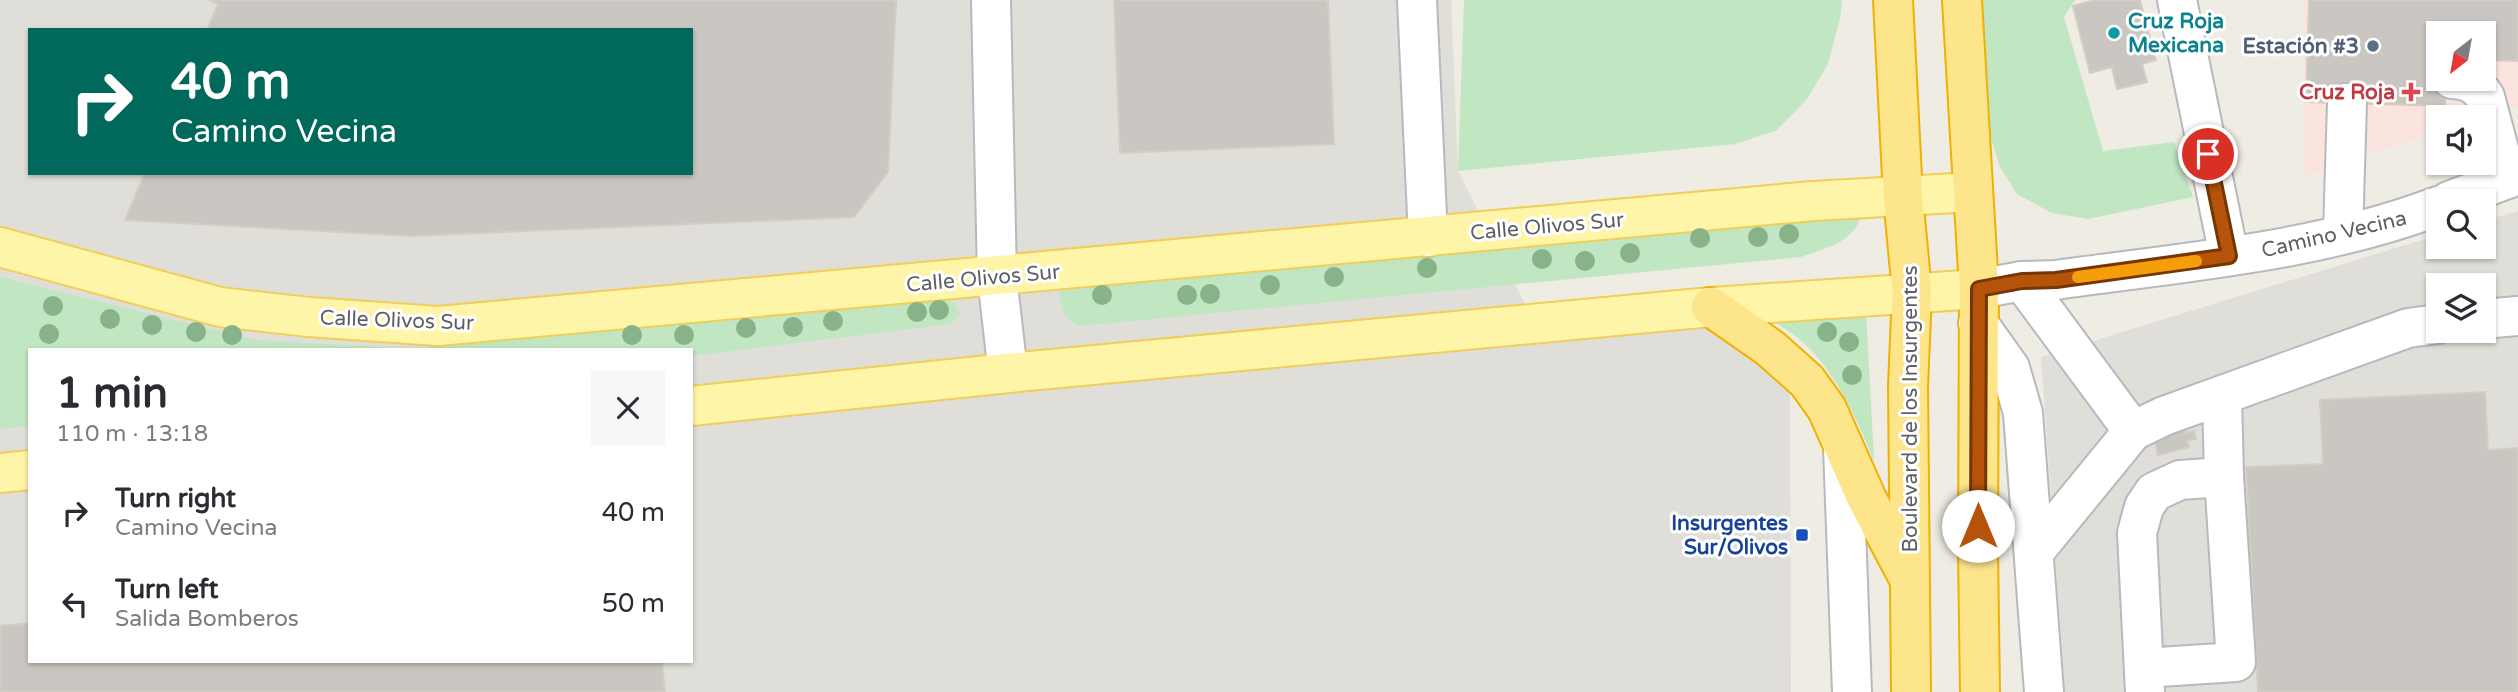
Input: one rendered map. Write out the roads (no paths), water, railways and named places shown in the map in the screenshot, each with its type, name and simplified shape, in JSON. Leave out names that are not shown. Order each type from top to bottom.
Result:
[{"type":"highway","name":"Boulevard de los Insurgentes","points":[[1893,0],[1903,197],[1912,292],[1908,386],[1911,692]]},
{"type":"highway","points":[[1962,0],[1978,306],[1980,692]]},
{"type":"highway","points":[[1711,307],[1770,348],[1807,381],[1828,409],[1866,497],[1911,582]]},
{"type":"main road","name":"Calle Olivos Sur","points":[[0,247],[220,307],[309,317],[438,326],[550,318],[698,301],[997,277],[1813,201],[1973,192]]},
{"type":"main road","points":[[693,406],[1008,373],[1711,307],[1912,292],[1978,306]]},
{"type":"main road","points":[[0,473],[28,470]]},
{"type":"street","points":[[991,0],[997,277],[1008,373]]},
{"type":"street","points":[[1417,0],[1428,237]]},
{"type":"street","points":[[2178,0],[2229,256]]},
{"type":"street","points":[[2480,189],[2512,177],[2481,91]]},
{"type":"street","points":[[2343,233],[2347,103]]},
{"type":"street","name":"Camino Vecina","points":[[1978,306],[2022,281],[2056,280],[2262,252],[2402,219],[2426,210]]},
{"type":"street","points":[[2022,281],[2133,431]]},
{"type":"street","points":[[1978,306],[2010,368],[2023,413],[2044,692]]},
{"type":"street","points":[[2496,318],[2518,316]]},
{"type":"street","points":[[2034,552],[2133,431],[2408,328],[2426,326]]},
{"type":"street","points":[[2222,396],[2224,477],[2236,662],[2145,680],[2137,533],[2144,507],[2154,492],[2180,480],[2224,477]]},
{"type":"street","points":[[1843,441],[1853,692]]},
{"type":"place","name":"Cruz Roja Mexicana","points":[[2114,33]]},
{"type":"place","name":"Estación #3","points":[[2373,46]]},
{"type":"place","name":"Cruz Roja","points":[[2411,92]]},
{"type":"place","name":"Insurgentes Sur/Olivos","points":[[1802,535]]}]
